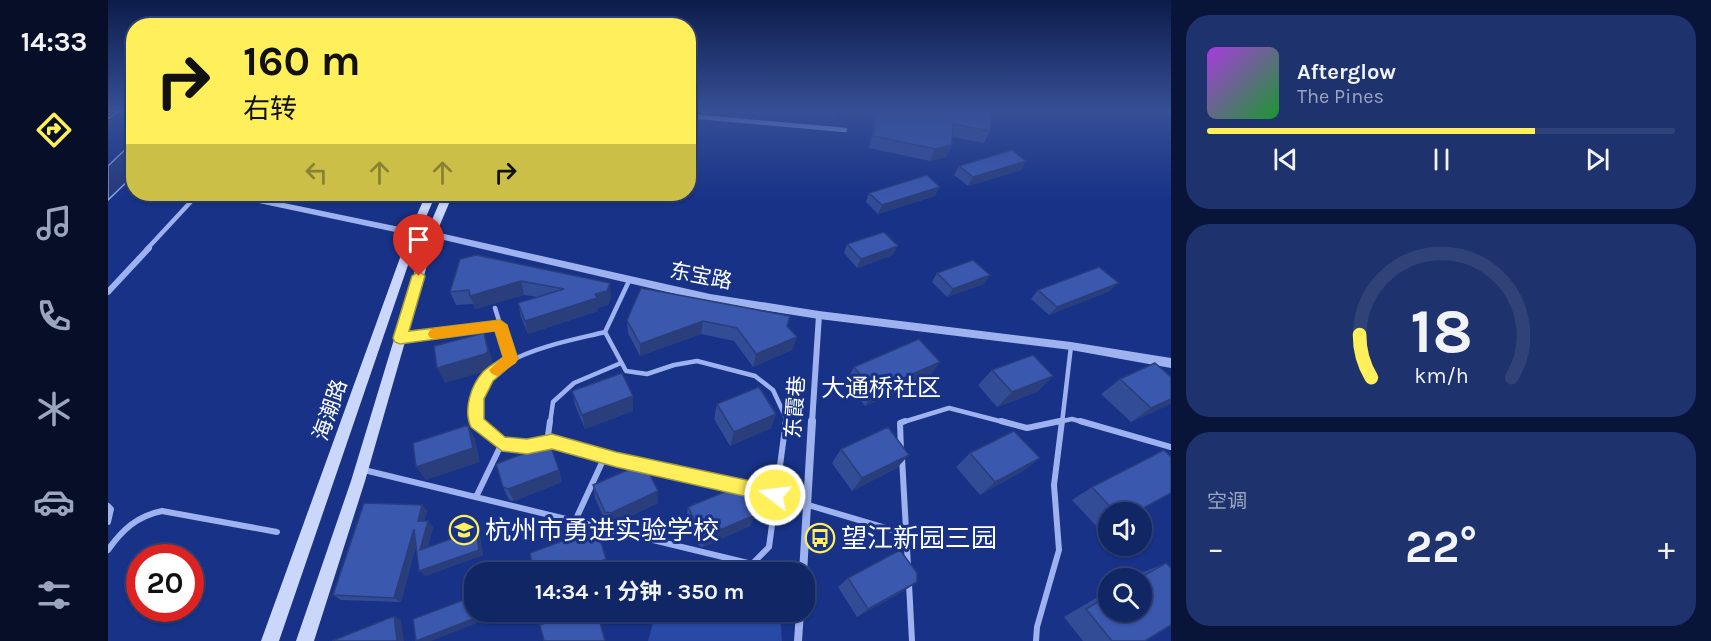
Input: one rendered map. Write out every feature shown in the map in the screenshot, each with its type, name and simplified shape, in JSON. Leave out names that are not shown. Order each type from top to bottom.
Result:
[{"type":"main road","name":"海潮路","points":[[270,641],[414,233],[428,201]]},
{"type":"main road","points":[[305,641],[361,469],[431,234],[445,201]]},
{"type":"street","points":[[108,292],[192,201]]},
{"type":"street","name":"东宝路","points":[[263,201],[414,233],[431,234],[710,298],[819,315],[1071,346],[1171,363]]},
{"type":"street","name":"东霞巷","points":[[804,562],[819,315]]},
{"type":"street","points":[[798,641],[799,622]]},
{"type":"lane","points":[[629,281],[605,332],[511,359],[488,377],[476,398],[476,422],[502,443],[527,447],[552,441],[605,456],[775,495],[906,534]]},
{"type":"lane","points":[[495,308],[511,359]]},
{"type":"lane","points":[[400,338],[500,325]]},
{"type":"lane","points":[[361,469],[752,564],[769,547],[786,418],[773,390],[755,376],[697,361],[674,364],[647,374],[626,371],[605,332]]},
{"type":"lane","points":[[1036,641],[1037,627],[1059,550],[1054,485],[1071,346]]},
{"type":"lane","points":[[547,442],[553,402],[574,383],[621,363]]},
{"type":"lane","points":[[908,570],[900,423],[950,408],[1026,428],[1072,420],[1171,447]]},
{"type":"lane","points":[[476,497],[502,443]]},
{"type":"lane","points":[[575,521],[605,456]]},
{"type":"lane","points":[[108,506],[111,509],[108,522]]},
{"type":"lane","points":[[108,550],[130,523],[148,513],[162,511],[277,532]]},
{"type":"lane","points":[[909,582],[912,641]]},
{"type":"shaded area","points":[[126,149],[126,183],[108,200],[108,166]]},
{"type":"shaded area","points":[[653,622],[781,622],[782,641],[648,641]]},
{"type":"building","points":[[896,141],[952,141],[952,145],[935,149]]},
{"type":"building","points":[[1012,150],[1026,161],[973,177],[959,166]]},
{"type":"building","points":[[927,175],[940,187],[882,205],[869,193]]},
{"type":"building","points":[[884,232],[898,246],[861,259],[847,244]]},
{"type":"building","points":[[476,255],[610,283],[607,291],[595,294],[597,298],[525,321],[518,303],[564,289],[521,281],[470,296],[469,290],[450,292],[460,259]]},
{"type":"building","points":[[973,260],[990,275],[953,289],[937,273]]},
{"type":"building","points":[[1099,267],[1119,283],[1057,307],[1038,290]]},
{"type":"building","points":[[641,288],[790,316],[787,326],[797,337],[756,354],[737,328],[703,321],[640,344],[627,320]]},
{"type":"building","points":[[484,333],[488,351],[485,354],[437,368],[434,346]]},
{"type":"building","points":[[919,339],[940,362],[874,391],[854,367]]},
{"type":"building","points":[[1033,355],[1053,376],[1012,392],[992,370]]},
{"type":"building","points":[[1155,363],[1171,377],[1171,399],[1151,408],[1120,379]]},
{"type":"building","points":[[622,373],[633,396],[582,415],[572,391]]},
{"type":"building","points":[[759,387],[776,414],[734,432],[717,404]]},
{"type":"building","points":[[468,425],[473,448],[416,467],[413,443]]},
{"type":"building","points":[[888,427],[909,455],[862,478],[841,449]]},
{"type":"building","points":[[1014,431],[1040,458],[995,482],[970,453]]},
{"type":"building","points":[[550,444],[559,470],[508,489],[503,487],[496,464]]},
{"type":"building","points":[[1164,450],[1171,457],[1171,493],[1152,503],[1106,502],[1092,487]]},
{"type":"building","points":[[644,463],[658,491],[611,513],[605,512],[593,485]]},
{"type":"building","points":[[739,486],[755,515],[706,536],[702,535],[688,507]]},
{"type":"building","points":[[364,503],[422,505],[418,521],[428,521],[420,550],[476,530],[479,550],[419,571],[414,529],[394,598],[333,595]]},
{"type":"building","points":[[584,533],[599,536],[606,559],[598,562],[532,562],[530,553]]},
{"type":"building","points":[[900,550],[917,573],[917,582],[868,609],[848,578]]},
{"type":"building","points":[[1166,563],[1171,568],[1171,625],[1145,641],[1112,641],[1086,609],[1098,602],[1098,622],[1152,622],[1152,571]]},
{"type":"building","points":[[464,600],[465,622],[416,641],[413,619]]},
{"type":"building","points":[[394,616],[397,640],[395,641],[332,641]]},
{"type":"building","points":[[548,622],[600,622],[605,641],[544,641],[540,625]]},
{"type":"slow traffic","points":[[435,334],[500,325],[511,359],[497,370]]},
{"type":"place","name":"杭州市勇进实验学校","points":[[464,530]]},
{"type":"place","name":"望江新园三园","points":[[820,538]]},
{"type":"district","name":"大通桥社区","points":[[881,388]]},
{"type":"route","points":[[419,276],[400,338],[500,325],[511,359],[488,377],[476,398],[476,422],[502,443],[527,447],[552,441],[616,459],[775,495]]}]
